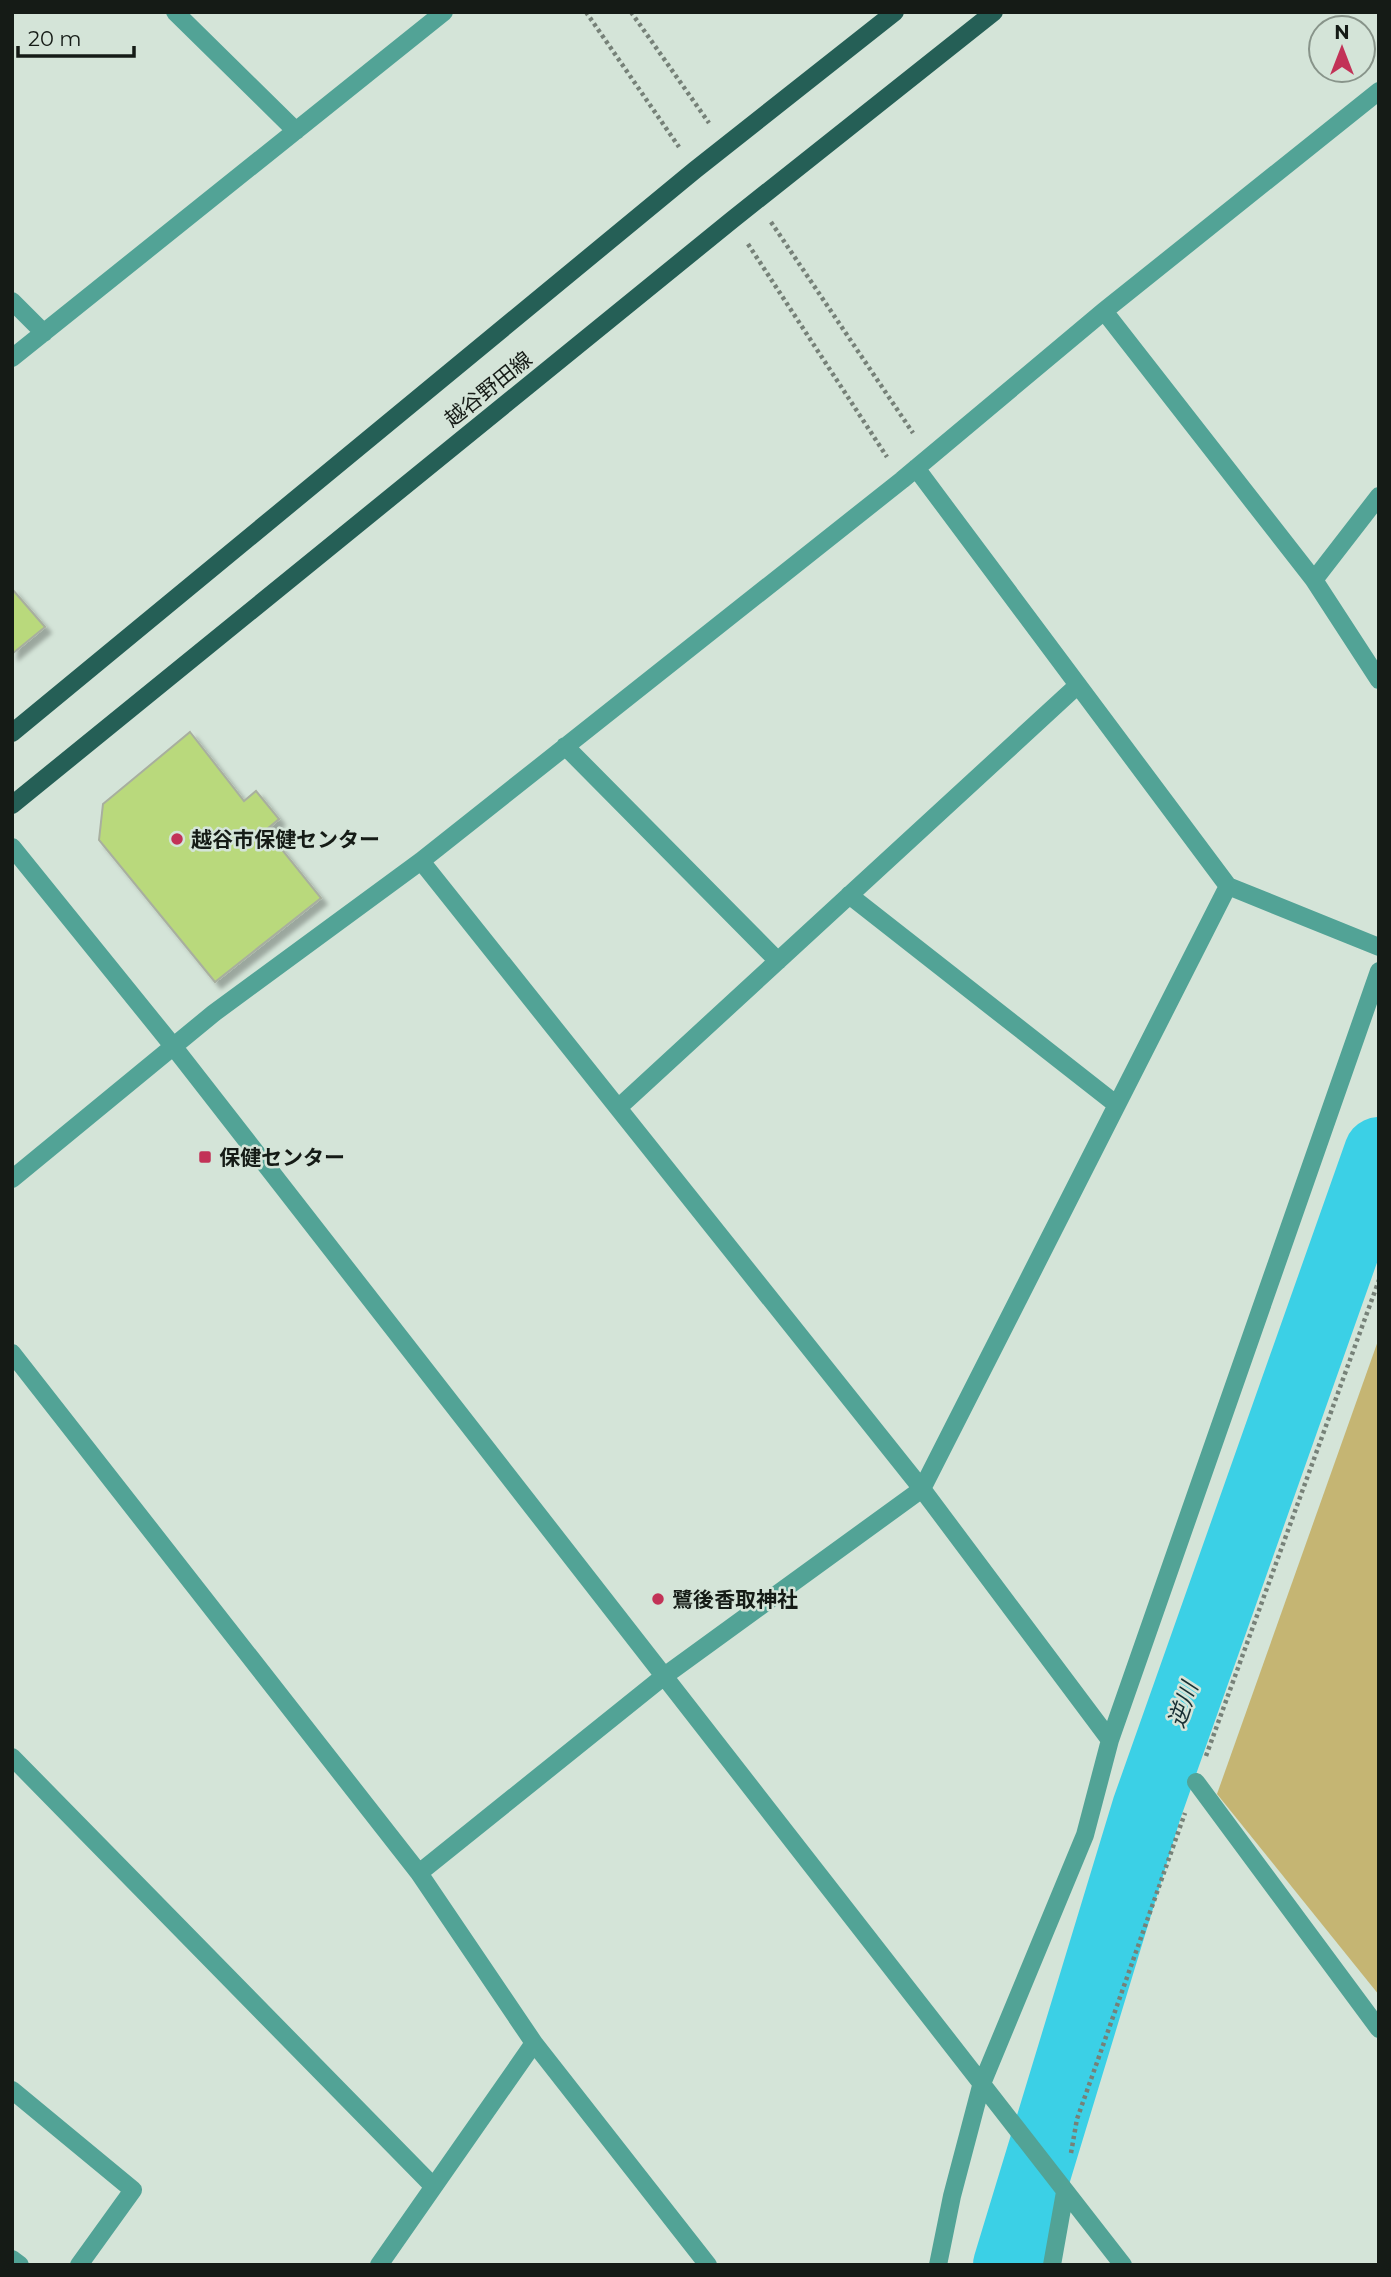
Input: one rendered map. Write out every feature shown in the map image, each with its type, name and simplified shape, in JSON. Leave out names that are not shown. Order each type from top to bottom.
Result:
[{"type":"main road","name":"越谷野田線","points":[[12,733],[724,146],[895,12]]},
{"type":"main road","name":"越谷野田線","points":[[12,804],[732,220],[994,12]]},
{"type":"street","points":[[175,12],[296,131]]},
{"type":"street","points":[[12,358],[444,12]]},
{"type":"street","points":[[12,1179],[173,1046],[421,860],[916,468],[1104,312],[1379,91]]},
{"type":"street","points":[[12,301],[44,333]]},
{"type":"street","points":[[1104,312],[1314,580],[1379,680]]},
{"type":"street","points":[[916,468],[1228,886],[1379,947]]},
{"type":"street","points":[[1314,580],[1379,496]]},
{"type":"street","points":[[618,1108],[1078,685]]},
{"type":"street","points":[[565,746],[778,961]]},
{"type":"street","points":[[12,847],[173,1046],[1123,2265]]},
{"type":"street","points":[[421,860],[922,1489],[1110,1740]]},
{"type":"street","points":[[419,1874],[663,1677],[922,1489],[1228,886]]},
{"type":"street","points":[[849,895],[1117,1105]]},
{"type":"street","points":[[938,2265],[952,2196],[986,2092],[1085,1835],[1110,1740],[1379,971]]},
{"type":"street","points":[[15,1361],[419,1874],[534,2043],[708,2265]]},
{"type":"street","points":[[12,1757],[433,2186]]},
{"type":"street","points":[[1196,1783],[1379,2029]]},
{"type":"street","points":[[379,2265],[534,2043]]},
{"type":"street","points":[[12,2090],[133,2190],[79,2265]]},
{"type":"street","points":[[1052,2265],[1065,2192]]},
{"type":"street","points":[[12,2259],[20,2265]]},
{"type":"path","points":[[586,12],[695,170]]},
{"type":"path","points":[[631,12],[724,146]]},
{"type":"path","points":[[757,201],[916,468]]},
{"type":"path","points":[[732,220],[916,468]]},
{"type":"path","points":[[1065,2192],[1077,2119],[1379,1280]]},
{"type":"shaded area","points":[[1379,1338],[1379,1995],[1217,1794]]},
{"type":"building","points":[[12,589],[45,627],[12,654]]},
{"type":"building","points":[[190,732],[244,801],[256,791],[279,819],[266,830],[321,898],[215,982],[99,840],[103,804]]},
{"type":"waterway","name":"逆川","points":[[1008,2265],[1147,1808],[1379,1152]]},
{"type":"place","name":"越谷市保健センター","points":[[177,839]]},
{"type":"place","name":"保健センター","points":[[205,1157]]},
{"type":"place","name":"鷺後香取神社","points":[[658,1599]]}]
